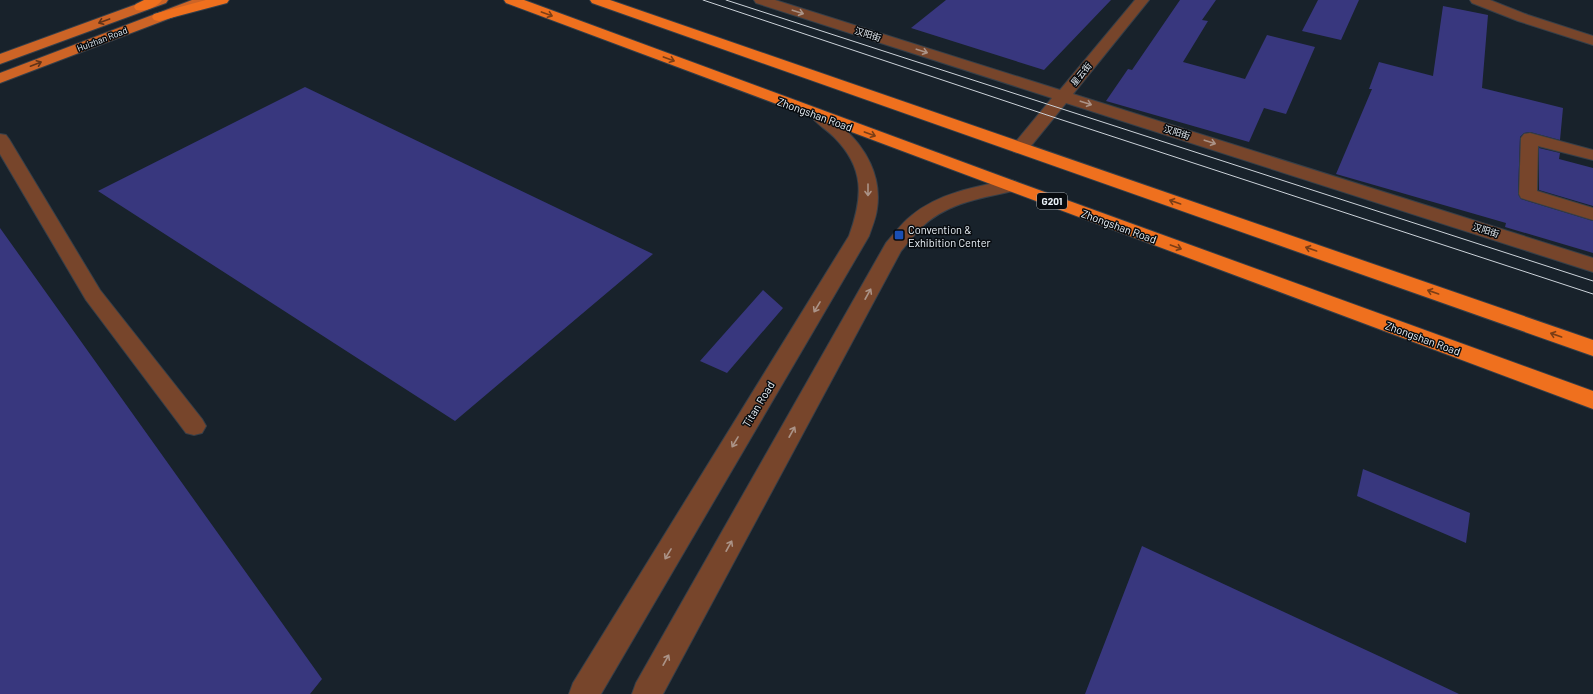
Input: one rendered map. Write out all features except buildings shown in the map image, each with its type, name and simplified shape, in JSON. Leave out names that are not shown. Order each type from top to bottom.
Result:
[{"type":"highway","points":[[141,7],[155,0]]},
{"type":"highway","points":[[158,17],[222,0]]},
{"type":"highway","name":"Zhongshan Road","points":[[511,0],[1593,400]]},
{"type":"highway","points":[[597,0],[1593,348]]},
{"type":"main road","name":"Huizhan Road","points":[[0,59],[161,0]]},
{"type":"main road","name":"Huizhan Road","points":[[0,78],[204,0]]},
{"type":"street","name":"汉阳街","points":[[761,0],[1593,264]]},
{"type":"street","name":"星云街","points":[[1020,148],[1142,0]]},
{"type":"street","points":[[1477,0],[1523,18],[1593,41]]},
{"type":"street","name":"Titan Road","points":[[584,694],[859,236],[868,208],[868,181],[859,156],[842,134],[817,114]]},
{"type":"street","points":[[1593,155],[1530,138],[1528,194],[1593,214]]},
{"type":"street","points":[[0,139],[93,295],[194,426]]},
{"type":"street","points":[[647,694],[893,248],[918,220],[946,203],[979,191],[1011,186]]},
{"type":"tram line","points":[[703,0],[1047,115],[1593,294]]},
{"type":"tram line","points":[[726,0],[1593,281]]},
{"type":"place","name":"Convention & Exhibition Center","points":[[899,235]]}]
